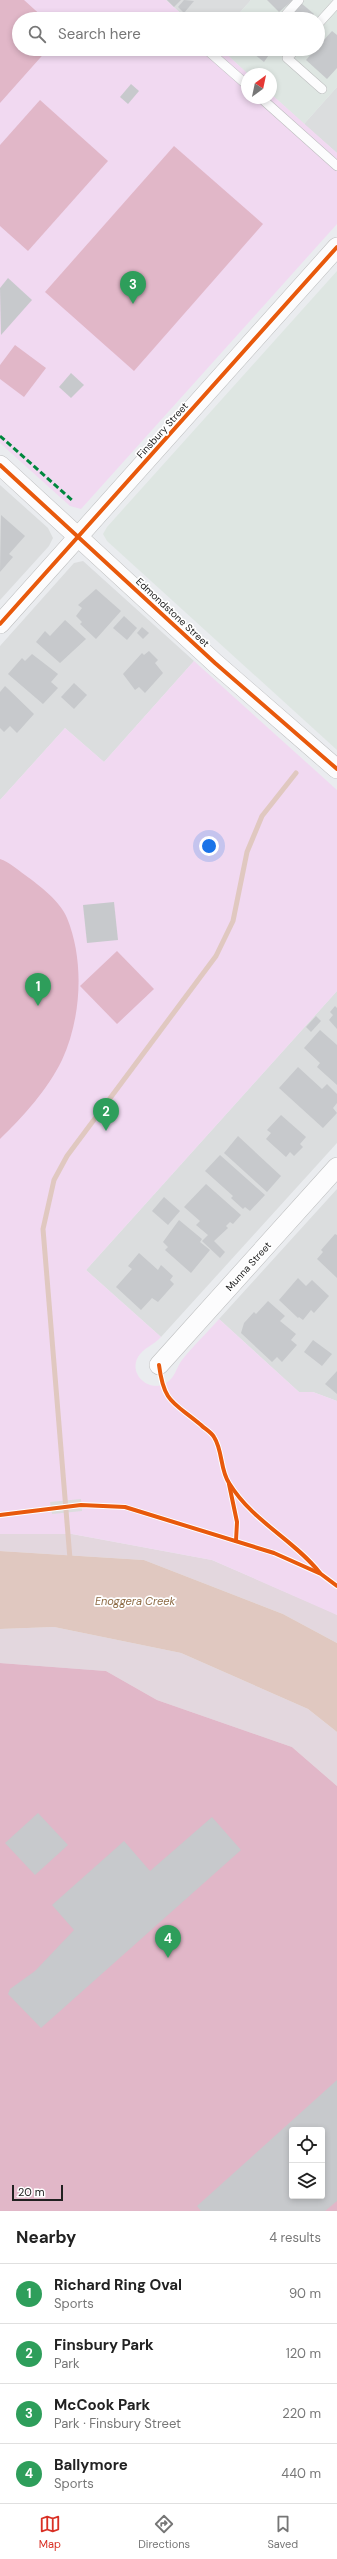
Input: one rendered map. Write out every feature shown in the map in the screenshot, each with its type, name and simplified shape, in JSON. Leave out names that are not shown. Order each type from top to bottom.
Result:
[{"type":"street","name":"Finsbury Street","points":[[0,624],[337,246]]},
{"type":"street","name":"Edmondstone Street","points":[[0,465],[78,535],[215,663],[337,769]]},
{"type":"street","name":"Munna Street","points":[[160,1365],[337,1167]]},
{"type":"lane","points":[[288,12],[299,0]]},
{"type":"lane","points":[[325,16],[337,3]]},
{"type":"lane","points":[[214,56],[241,80]]},
{"type":"lane","points":[[289,56],[287,58],[322,90]]},
{"type":"lane","points":[[268,104],[337,166]]},
{"type":"shaded area","points":[[0,0],[166,0],[179,12],[12,12],[12,56],[229,56],[242,68],[241,104],[277,104],[277,99],[337,153],[337,224],[81,509],[70,506],[0,443]]},
{"type":"shaded area","points":[[0,0],[24,0],[37,12],[12,12],[12,56],[42,56],[0,103]]},
{"type":"shaded area","points":[[166,0],[251,0],[240,12],[179,12]]},
{"type":"shaded area","points":[[251,0],[331,0],[337,5],[337,87],[304,124],[277,99],[277,68],[242,68],[229,56],[325,56],[325,12],[240,12]]},
{"type":"shaded area","points":[[337,87],[337,153],[304,124]]},
{"type":"shaded area","points":[[40,100],[108,161],[28,251],[0,226],[0,145]]},
{"type":"shaded area","points":[[174,146],[263,224],[134,371],[45,292]]},
{"type":"shaded area","points":[[337,271],[337,750],[107,541],[103,534],[107,527]]},
{"type":"shaded area","points":[[15,345],[46,368],[24,397],[0,379],[0,365]]},
{"type":"shaded area","points":[[0,485],[48,528],[53,538],[49,546],[0,600]]},
{"type":"shaded area","points":[[83,561],[194,661],[104,762],[65,728],[0,800],[0,646],[74,563]]},
{"type":"shaded area","points":[[194,661],[337,790],[337,991],[86,1270],[161,1337],[138,1357],[136,1370],[138,1376],[147,1384],[153,1386],[169,1381],[182,1360],[219,1319],[299,1392],[313,1392],[337,1401],[337,1615],[212,1560],[72,1534],[0,1534],[0,800],[65,728],[104,762]]},
{"type":"shaded area","points":[[0,859],[13,866],[43,889],[55,900],[64,912],[73,935],[78,971],[78,990],[77,1009],[73,1027],[62,1060],[42,1092],[0,1139]]},
{"type":"shaded area","points":[[117,951],[154,989],[117,1024],[80,986]]},
{"type":"shaded area","points":[[337,991],[337,1143],[161,1337],[86,1270]]},
{"type":"shaded area","points":[[337,1189],[337,1401],[313,1392],[299,1392],[219,1319]]},
{"type":"shaded area","points":[[0,1534],[72,1534],[212,1560],[334,1613],[337,1615],[337,1643],[283,1614],[144,1560],[0,1551]]},
{"type":"shaded area","points":[[54,1627],[181,1653],[308,1709],[337,1732],[337,1786],[292,1747],[157,1700],[106,1671],[0,1663],[0,1629]]},
{"type":"shaded area","points":[[0,1663],[106,1671],[157,1700],[292,1747],[337,1786],[337,2211],[0,2211]]},
{"type":"water","name":"Enoggera Creek","points":[[0,1551],[144,1560],[283,1614],[337,1643],[337,1732],[308,1709],[181,1653],[54,1627],[0,1629]]},
{"type":"pier","points":[[81,1499],[82,1511],[52,1514],[50,1502]]},
{"type":"building","points":[[167,0],[181,0],[174,7]]},
{"type":"building","points":[[184,0],[194,1],[185,12],[178,7]]},
{"type":"building","points":[[267,0],[293,0],[279,12]]},
{"type":"building","points":[[301,3],[312,12],[293,12]]},
{"type":"building","points":[[332,31],[337,35],[337,68],[327,79],[306,60],[310,56],[325,56],[325,39]]},
{"type":"building","points":[[256,56],[268,56],[264,62]]},
{"type":"building","points":[[131,84],[139,91],[128,104],[120,97]]},
{"type":"building","points":[[8,278],[32,300],[1,335],[0,288]]},
{"type":"building","points":[[71,373],[84,385],[71,398],[59,387]]},
{"type":"building","points":[[1,515],[25,536],[9,554],[13,557],[0,572]]},
{"type":"building","points":[[96,589],[121,611],[96,639],[80,624],[82,622],[76,616],[82,608],[78,605]]},
{"type":"building","points":[[124,616],[137,628],[127,640],[113,628]]},
{"type":"building","points":[[65,620],[86,639],[60,663],[36,642],[45,631],[50,636]]},
{"type":"building","points":[[142,627],[149,633],[143,639],[137,633]]},
{"type":"building","points":[[149,651],[158,660],[155,663],[163,673],[145,693],[139,687],[135,690],[123,674],[142,653],[144,655]]},
{"type":"building","points":[[32,654],[58,674],[51,682],[58,688],[43,704],[8,674],[22,658],[25,661]]},
{"type":"building","points":[[74,683],[87,695],[74,709],[61,697]]},
{"type":"building","points":[[5,686],[34,714],[17,733],[10,726],[4,732],[0,728],[0,692]]},
{"type":"building","points":[[114,902],[118,940],[87,943],[83,905]]},
{"type":"building","points":[[335,1006],[337,1008],[337,1029],[329,1020],[333,1015],[330,1012]]},
{"type":"building","points":[[316,1016],[321,1021],[311,1032],[306,1027]]},
{"type":"building","points":[[320,1030],[337,1045],[337,1085],[317,1067],[320,1063],[304,1048]]},
{"type":"building","points":[[298,1067],[322,1089],[327,1084],[337,1094],[337,1103],[333,1108],[337,1113],[323,1128],[279,1088]]},
{"type":"building","points":[[281,1115],[306,1137],[300,1144],[303,1147],[294,1156],[290,1152],[286,1157],[266,1139],[271,1133],[267,1130]]},
{"type":"building","points":[[238,1136],[281,1176],[267,1192],[224,1153]]},
{"type":"building","points":[[220,1155],[265,1195],[250,1211],[245,1207],[243,1209],[231,1198],[233,1196],[205,1171]]},
{"type":"building","points":[[206,1184],[241,1215],[233,1224],[230,1222],[226,1226],[228,1228],[214,1241],[225,1252],[220,1258],[202,1241],[208,1235],[196,1225],[200,1221],[184,1207]]},
{"type":"building","points":[[164,1197],[180,1211],[168,1225],[152,1211]]},
{"type":"building","points":[[179,1220],[202,1239],[200,1242],[210,1250],[191,1273],[165,1250],[168,1247],[163,1242]]},
{"type":"building","points":[[335,1234],[337,1235],[337,1278],[317,1259],[323,1252],[321,1250]]},
{"type":"building","points":[[139,1253],[158,1270],[161,1265],[173,1276],[170,1280],[174,1284],[158,1302],[152,1298],[141,1310],[116,1287],[132,1269],[128,1266]]},
{"type":"building","points":[[298,1278],[306,1286],[312,1280],[329,1296],[314,1313],[311,1310],[303,1320],[299,1317],[298,1318],[279,1300]]},
{"type":"building","points":[[268,1301],[285,1316],[280,1321],[296,1334],[291,1340],[297,1345],[282,1362],[277,1357],[272,1362],[241,1333],[244,1323],[254,1312],[256,1314]]},
{"type":"building","points":[[313,1340],[332,1354],[322,1366],[304,1352]]},
{"type":"building","points":[[337,1371],[337,1394],[325,1384]]},
{"type":"building","points":[[38,1813],[68,1845],[35,1875],[5,1843]]},
{"type":"building","points":[[212,1817],[241,1850],[41,2028],[8,1994],[10,1989],[35,1971],[74,1930],[52,1905],[124,1841],[150,1871]]},
{"type":"building","points":[[337,2080],[337,2201],[325,2211],[201,2211],[197,2206]]},
{"type":"waterway","points":[[70,1559],[43,1229],[54,1180],[67,1156],[216,956],[233,921],[247,852],[262,816],[296,773]]},
{"type":"marked path","points":[[0,436],[73,501]]},
{"type":"cycle path","points":[[0,624],[337,247]]},
{"type":"cycle path","points":[[0,465],[215,663],[337,769]]},
{"type":"cycle path","points":[[159,1365],[161,1378],[167,1395],[177,1406],[210,1432],[214,1437],[219,1448],[226,1478],[239,1497],[261,1520],[298,1550],[320,1573]]},
{"type":"cycle path","points":[[229,1484],[237,1522],[236,1541]]},
{"type":"cycle path","points":[[0,1515],[81,1505],[125,1507],[274,1553],[321,1574],[337,1586]]},
{"type":"place","name":"McCook Park","points":[[133,304]]},
{"type":"place","name":"Richard Ring Oval","points":[[38,1006]]},
{"type":"place","name":"Finsbury Park","points":[[106,1131]]},
{"type":"place","name":"Ballymore","points":[[168,1958]]}]
